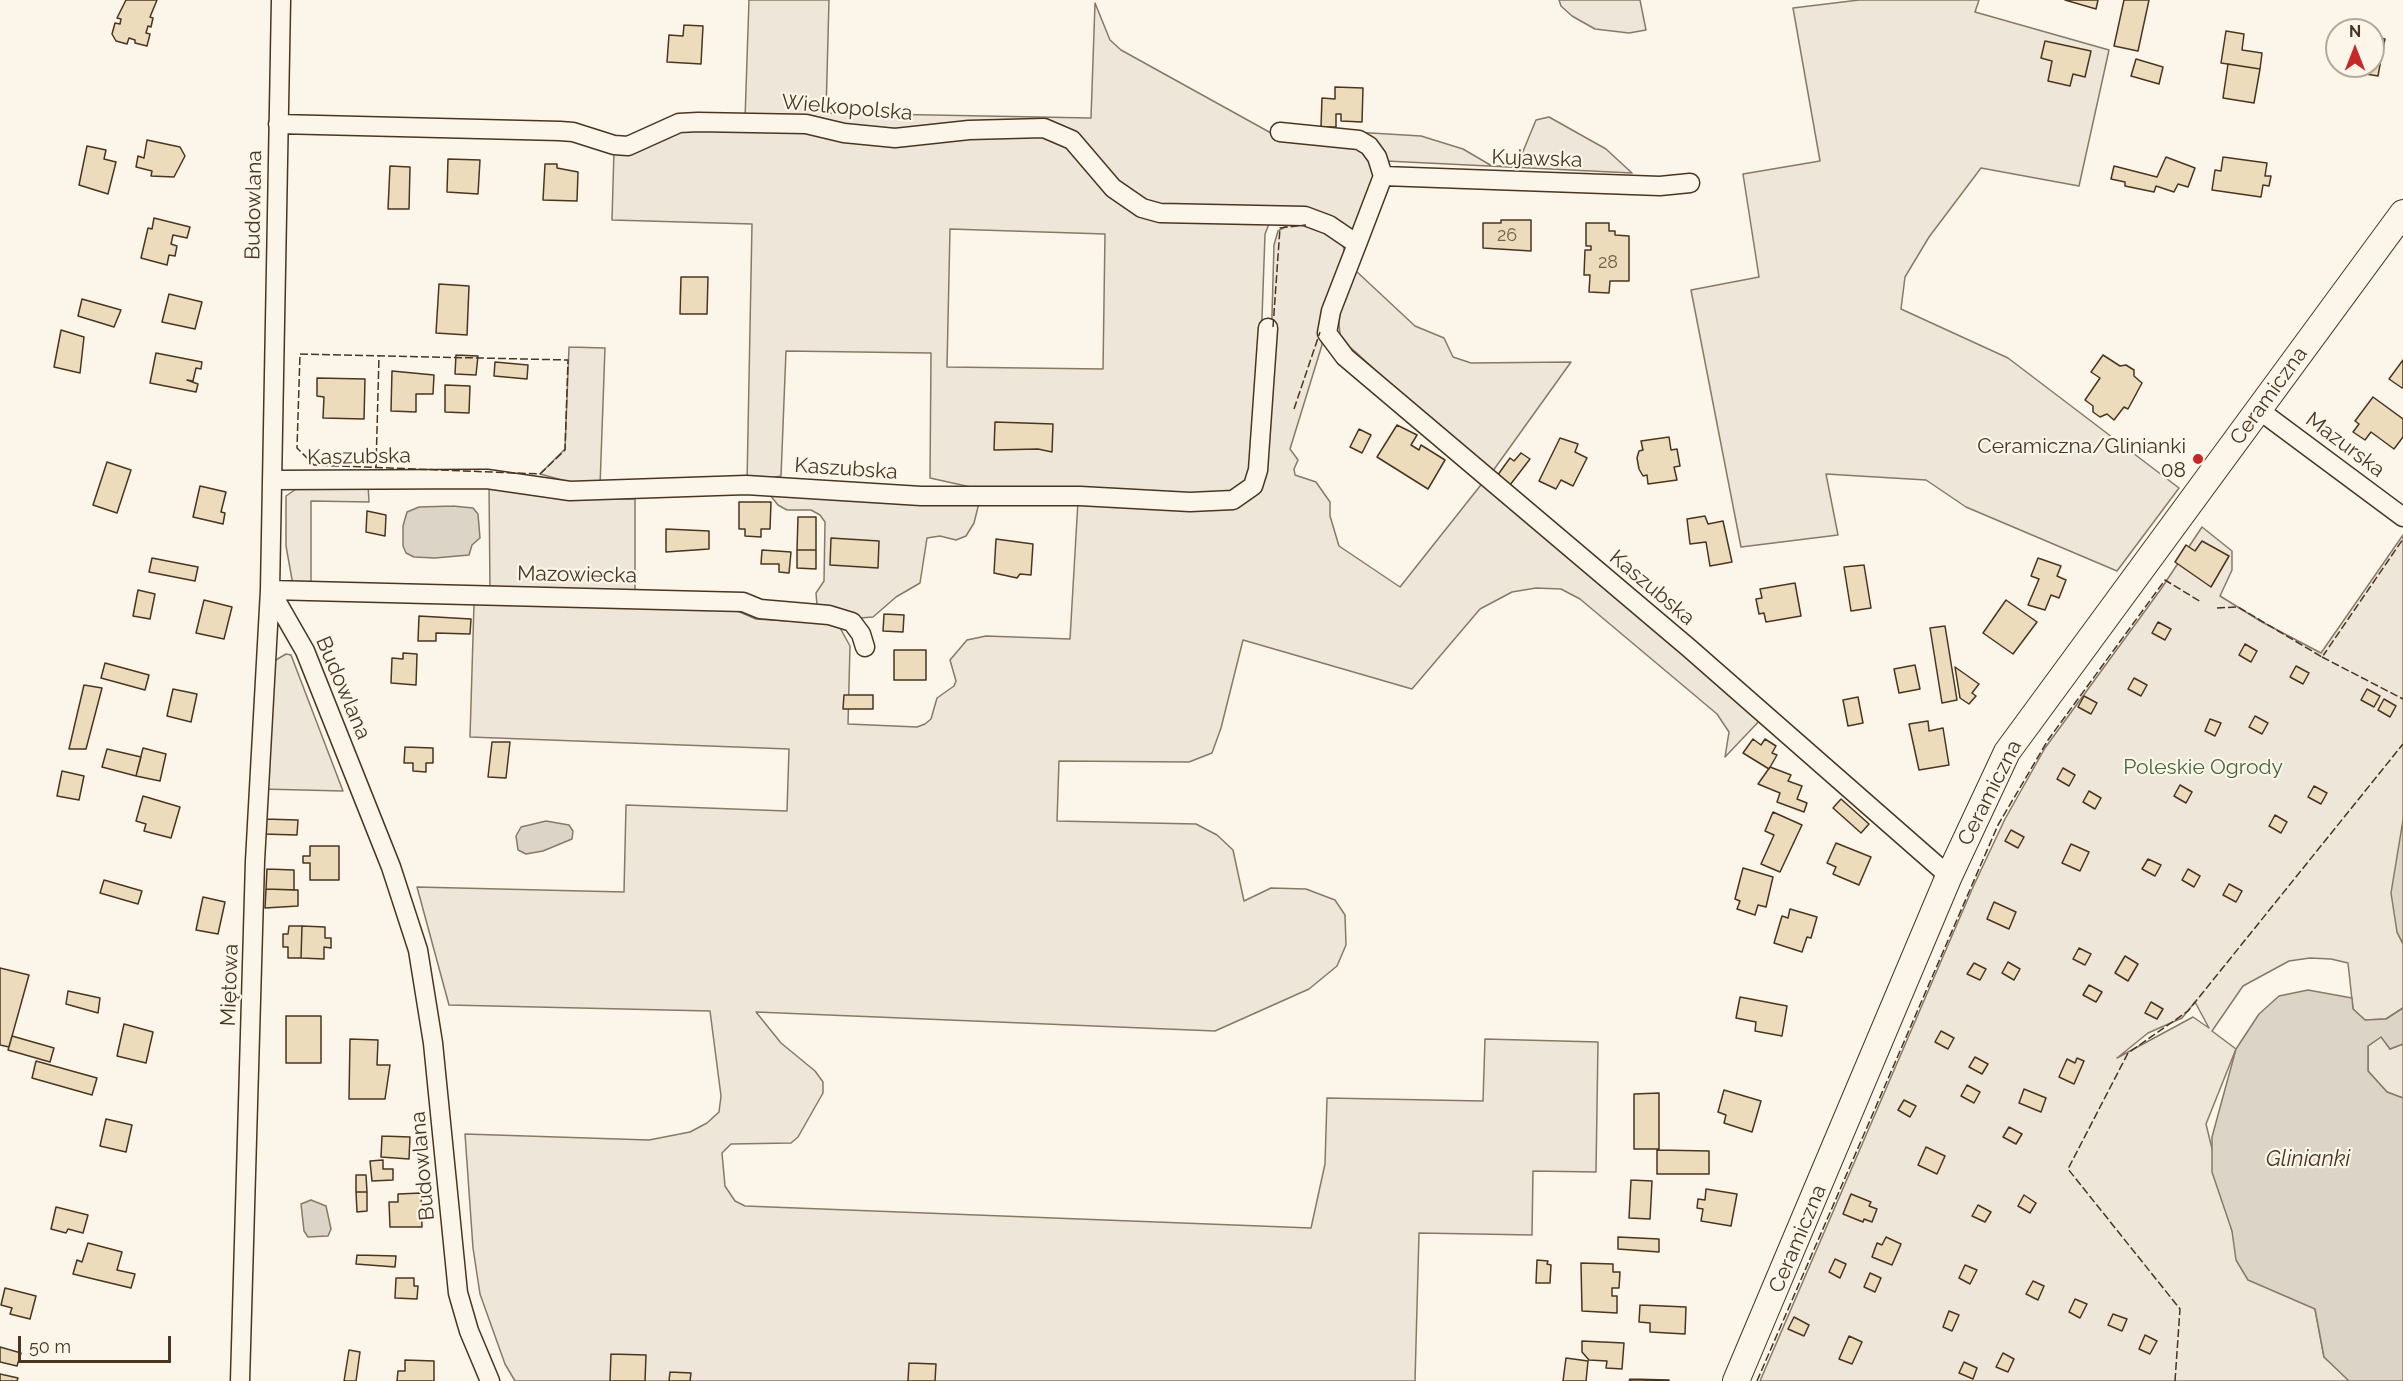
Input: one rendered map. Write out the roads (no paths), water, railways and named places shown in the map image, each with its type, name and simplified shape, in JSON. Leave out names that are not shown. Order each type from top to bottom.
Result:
[{"type":"street","name":"Budowlana","points":[[281,0],[270,590],[305,651],[387,857],[418,950],[435,1053],[458,1293],[469,1331],[490,1381]]},
{"type":"street","name":"Wielkopolska","points":[[278,124],[560,131],[573,132],[614,145],[628,146],[679,123],[698,122],[806,124],[844,133],[895,138],[969,130],[1044,128],[1072,140],[1113,188],[1142,208],[1160,213],[1305,216],[1329,225],[1357,244]]},
{"type":"street","points":[[1280,132],[1359,140],[1370,146],[1377,157],[1383,176],[1357,244]]},
{"type":"street","name":"Kujawska","points":[[1383,176],[1660,186],[1690,183]]},
{"type":"street","name":"Ceramiczna","points":[[1736,1381],[1756,1340],[1949,876],[2007,752],[2403,213]]},
{"type":"street","name":"Kaszubska","points":[[1357,244],[1331,311],[1327,333],[1345,357],[1689,648],[1949,876]]},
{"type":"street","name":"Kaszubska","points":[[272,480],[487,479],[570,491],[770,486],[911,496],[1069,496],[1190,502],[1233,500],[1253,486],[1258,470],[1268,328]]},
{"type":"street","name":"Mazurska","points":[[2259,410],[2403,517]]},
{"type":"street","name":"Mazowiecka","points":[[270,590],[743,602],[760,609],[829,615],[852,622],[861,634],[865,647]]},
{"type":"street","name":"Miętowa","points":[[240,1381],[255,861],[270,590]]},
{"type":"water","points":[[419,507],[473,508],[478,514],[480,538],[472,545],[469,555],[435,558],[414,557],[406,553],[403,546],[403,526],[407,512]]},
{"type":"water","points":[[2403,820],[2403,944],[2397,932],[2391,893]]},
{"type":"water","points":[[546,821],[569,825],[573,831],[572,839],[543,851],[526,854],[518,850],[516,836],[521,827]]},
{"type":"water","name":"Glinianki","points":[[2308,990],[2352,998],[2353,1009],[2365,1020],[2386,1019],[2403,1008],[2403,1044],[2390,1049],[2381,1037],[2368,1046],[2368,1071],[2387,1092],[2403,1098],[2403,1381],[2349,1381],[2324,1357],[2315,1309],[2248,1280],[2236,1260],[2232,1231],[2212,1172],[2212,1137],[2236,1049],[2259,1014],[2279,996]]},
{"type":"water","points":[[311,1200],[326,1206],[331,1229],[328,1236],[308,1237],[304,1231],[301,1204]]},
{"type":"place","name":"Ceramiczna/Glinianki 08","points":[[2198,459]]},
{"type":"park label","name":"Poleskie Ogrody","points":[[2203,768]]}]
